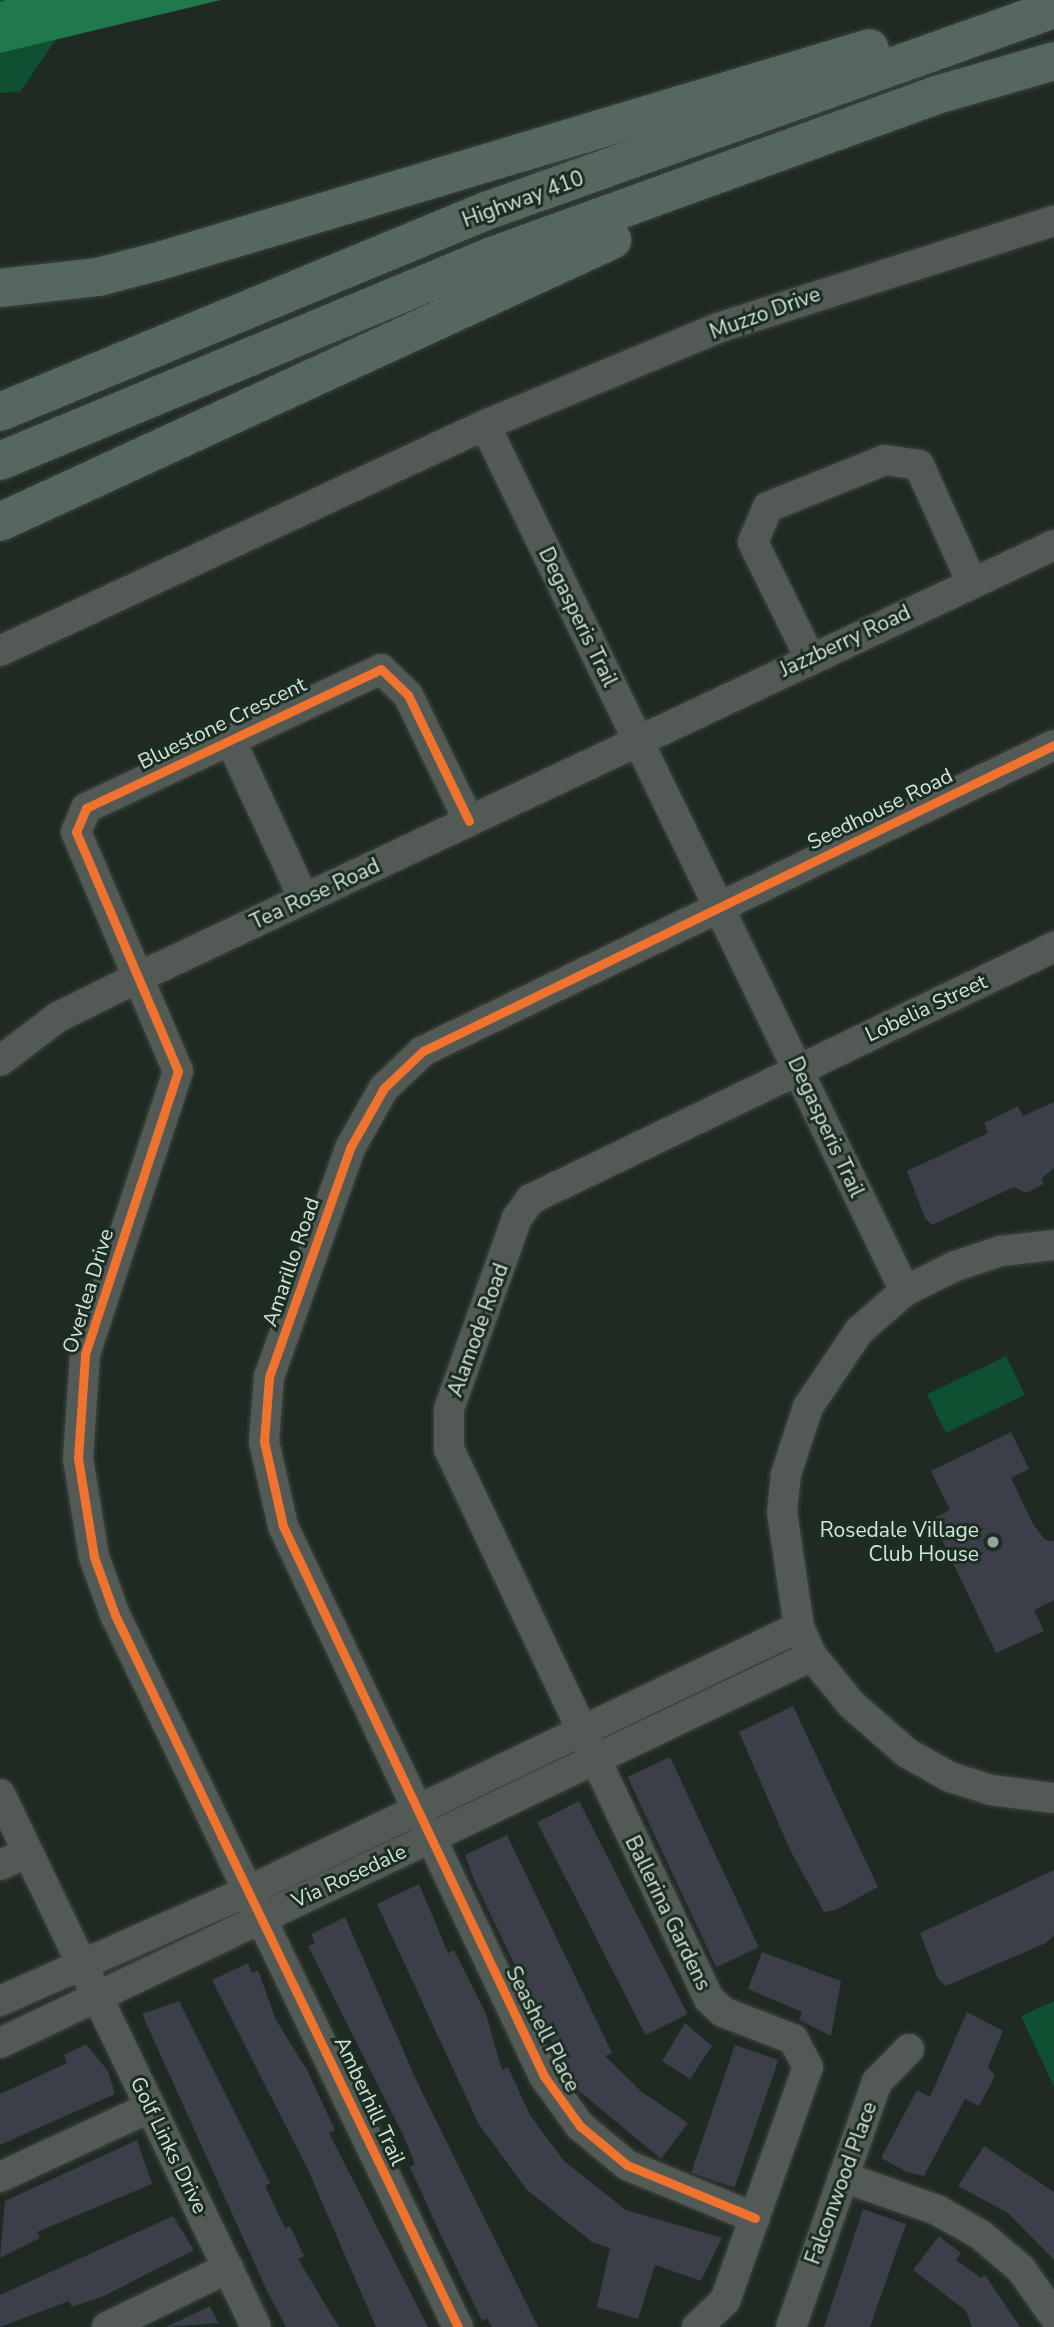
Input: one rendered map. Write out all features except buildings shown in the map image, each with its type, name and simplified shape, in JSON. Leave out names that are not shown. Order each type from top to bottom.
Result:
[{"type":"highway","points":[[0,288],[98,276],[156,262],[955,23],[1043,13]]},
{"type":"highway","name":"Highway 410","points":[[0,412],[486,211],[1043,13]]},
{"type":"highway","name":"Highway 410","points":[[0,461],[492,256],[940,94],[1054,61]]},
{"type":"highway","points":[[0,522],[565,258],[897,131],[940,94]]},
{"type":"street","name":"Muzzo Drive","points":[[485,425],[791,302],[1054,221]]},
{"type":"street","points":[[0,651],[485,425]]},
{"type":"street","name":"Degasperis Trail","points":[[485,425],[721,905],[905,1291]]},
{"type":"street","points":[[810,657],[753,542],[768,506],[885,460],[919,465],[972,583]]},
{"type":"street","name":"Jazzberry Road","points":[[638,740],[810,657],[1054,545]]},
{"type":"street","name":"Bluestone Crescent","points":[[141,976],[83,851],[77,818],[230,739],[381,669],[408,695],[469,821]]},
{"type":"street","points":[[230,739],[304,899]]},
{"type":"street","name":"Tea Rose Road","points":[[0,1060],[58,1017],[638,740]]},
{"type":"street","name":"Seedhouse Road","points":[[721,905],[1054,745]]},
{"type":"street","name":"Amarillo Road","points":[[432,1839],[275,1504],[264,1442],[269,1377],[350,1148],[370,1106],[403,1067],[464,1026],[721,905]]},
{"type":"street","name":"Lobelia Street","points":[[799,1069],[1054,947]]},
{"type":"street","name":"Overlea Drive","points":[[141,976],[178,1071],[85,1354],[78,1407],[81,1485],[94,1558],[115,1615],[256,1903]]},
{"type":"street","name":"Alamode Road","points":[[588,1746],[449,1449],[449,1409],[517,1218],[531,1199],[799,1069]]},
{"type":"street","points":[[1054,1245],[975,1258],[905,1291],[842,1351],[794,1442],[783,1535],[799,1627],[813,1656],[852,1705],[907,1753],[970,1784],[1054,1798]]},
{"type":"street","name":"Via Rosedale","points":[[0,2001],[84,1963],[432,1839],[588,1746],[799,1627]]},
{"type":"street","name":"Via Rosedale","points":[[0,2043],[99,1996],[418,1810],[588,1746],[813,1656]]},
{"type":"street","name":"Ballerina Gardens","points":[[588,1746],[709,1999],[723,2012],[793,2039],[805,2059],[806,2077],[725,2301],[698,2327]]},
{"type":"street","points":[[0,1794],[84,1963]]},
{"type":"street","name":"Seashell Place","points":[[432,1839],[566,2110],[593,2140],[642,2174],[755,2218]]},
{"type":"street","points":[[0,1865],[27,1853]]},
{"type":"street","name":"Amberhill Trail","points":[[256,1903],[458,2327]]},
{"type":"street","name":"Golf Links Drive","points":[[84,1963],[256,2327]]},
{"type":"street","name":"Falconwood Place","points":[[791,2327],[877,2082],[909,2049]]},
{"type":"street","points":[[0,2177],[151,2107]]},
{"type":"street","points":[[843,2177],[937,2210],[981,2235],[1021,2269],[1054,2316]]},
{"type":"street","points":[[107,2327],[228,2268]]},
{"type":"shaded area","points":[[0,0],[83,0],[20,92],[0,93]]},
{"type":"shaded area","points":[[221,0],[0,53],[0,2]]},
{"type":"shaded area","points":[[1006,1356],[1025,1395],[946,1433],[927,1395]]},
{"type":"shaded area","points":[[1054,2001],[1054,2087],[1021,2016]]},
{"type":"cycle path","points":[[458,2327],[115,1615],[94,1557],[78,1458],[85,1354],[178,1071],[76,832],[86,808],[381,669],[408,695],[469,821]]},
{"type":"cycle path","points":[[755,2218],[627,2165],[580,2126],[544,2076],[283,1526],[264,1442],[269,1377],[350,1148],[384,1088],[423,1051],[1054,745]]},
{"type":"place","name":"Rosedale Village Club House","points":[[993,1542]]}]
